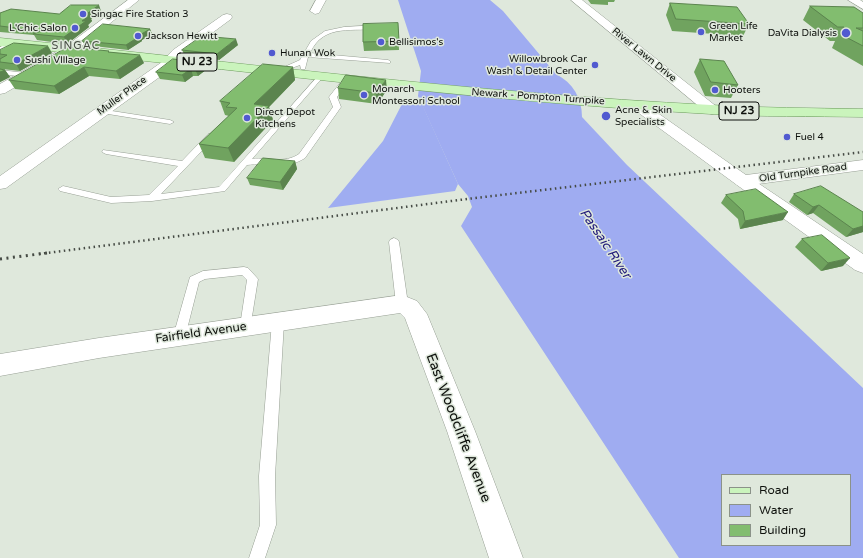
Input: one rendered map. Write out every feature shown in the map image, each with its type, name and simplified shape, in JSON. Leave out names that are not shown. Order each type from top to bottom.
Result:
[{"type":"main road","name":"Newark - Pompton Turnpike","points":[[8,45],[172,59],[384,84],[637,105],[712,110],[863,113]]},
{"type":"street","points":[[2,88],[69,50],[134,0]]},
{"type":"street","points":[[315,11],[321,0]]},
{"type":"street","name":"River Lawn Drive","points":[[576,0],[712,110]]},
{"type":"street","points":[[853,0],[863,6]]},
{"type":"street","name":"Muller Place","points":[[0,184],[167,64],[176,53],[227,17]]},
{"type":"street","points":[[637,105],[743,182],[863,265]]},
{"type":"street","name":"Old Turnpike Road","points":[[743,182],[863,165]]},
{"type":"street","name":"Fairfield Avenue","points":[[0,365],[99,348],[402,304]]},
{"type":"street","name":"East Woodcliffe Avenue","points":[[402,304],[409,307],[415,314],[461,431],[506,558]]},
{"type":"lane","points":[[303,75],[304,58],[313,42],[326,33],[348,28],[384,27]]},
{"type":"lane","points":[[0,54],[8,45]]},
{"type":"lane","points":[[276,72],[304,58],[388,62]]},
{"type":"lane","points":[[0,72],[26,75]]},
{"type":"lane","points":[[63,189],[111,200],[152,198],[222,189],[320,76]]},
{"type":"lane","points":[[245,163],[259,161],[283,163],[296,160],[302,156],[337,107],[333,98],[346,80]]},
{"type":"lane","points":[[102,111],[170,122]]},
{"type":"lane","points":[[152,198],[217,130]]},
{"type":"lane","points":[[106,152],[184,164]]},
{"type":"lane","points":[[394,242],[402,304]]},
{"type":"lane","points":[[178,337],[194,280],[203,275],[244,271],[253,279],[246,326]]},
{"type":"lane","points":[[257,558],[268,525],[267,476],[278,322]]},
{"type":"shaded area","points":[[402,104],[422,104],[458,184],[455,191],[328,208],[383,141]]},
{"type":"water","name":"Passaic River","points":[[398,0],[490,0],[503,11],[556,74],[572,87],[578,97],[582,110],[582,117],[627,165],[863,388],[863,558],[679,558],[461,226],[472,207],[468,196],[458,184],[418,96],[421,71]]},
{"type":"building","points":[[670,3],[737,7],[749,24],[676,19]]},
{"type":"building","points":[[71,5],[99,5],[85,15],[89,16],[82,21],[86,21],[64,37],[33,34],[41,31],[0,26],[0,13],[11,9],[59,14]]},
{"type":"building","points":[[810,6],[854,7],[863,13],[863,28],[856,28],[863,31],[863,46],[840,34],[844,27],[838,27]]},
{"type":"building","points":[[398,23],[399,41],[363,42],[363,24]]},
{"type":"building","points":[[103,24],[150,29],[126,45],[82,41]]},
{"type":"building","points":[[202,36],[236,39],[217,54],[182,50]]},
{"type":"building","points":[[14,43],[48,46],[16,64],[0,62],[0,59],[7,55],[0,54],[0,50]]},
{"type":"building","points":[[68,47],[140,55],[116,71],[84,67],[54,86],[9,80]]},
{"type":"building","points":[[173,59],[204,62],[195,69],[191,69],[182,75],[156,72]]},
{"type":"building","points":[[700,59],[724,61],[738,85],[711,82]]},
{"type":"building","points":[[263,64],[293,67],[254,104],[269,106],[228,148],[199,144],[237,108],[226,107],[230,103],[220,101]]},
{"type":"building","points":[[346,75],[386,80],[376,93],[338,88]]},
{"type":"building","points":[[263,158],[295,161],[280,182],[247,178]]},
{"type":"building","points":[[821,186],[863,212],[863,226],[853,229],[819,205],[813,207],[794,194]]},
{"type":"building","points":[[756,189],[788,212],[745,221],[743,211],[726,195]]},
{"type":"building","points":[[822,235],[850,258],[828,263],[802,239]]},
{"type":"railway","points":[[39,254],[467,199],[863,152]]},
{"type":"railway","points":[[0,259],[47,253]]},
{"type":"place","name":"Singac Fire Station 3","points":[[83,14]]},
{"type":"place","name":"L'Chic Salon","points":[[75,28]]},
{"type":"place","name":"Green Life Market","points":[[701,32]]},
{"type":"place","name":"DaVita Dialysis","points":[[846,33]]},
{"type":"place","name":"Jackson Hewitt","points":[[138,36]]},
{"type":"place","name":"Bellisimos's","points":[[381,42]]},
{"type":"place","name":"Hunan Wok","points":[[272,53]]},
{"type":"place","name":"Sushi VIllage","points":[[17,60]]},
{"type":"place","name":"Willowbrook Car Wash & Detail Center","points":[[595,65]]},
{"type":"place","name":"Hooters","points":[[715,90]]},
{"type":"place","name":"Monarch Montessori School","points":[[364,95]]},
{"type":"place","name":"Acne & Skin Specialists","points":[[606,116]]},
{"type":"place","name":"Direct Depot Kitchens","points":[[247,118]]},
{"type":"place","name":"Fuel 4","points":[[787,137]]},
{"type":"district","name":"SINGAC","points":[[76,46]]}]
